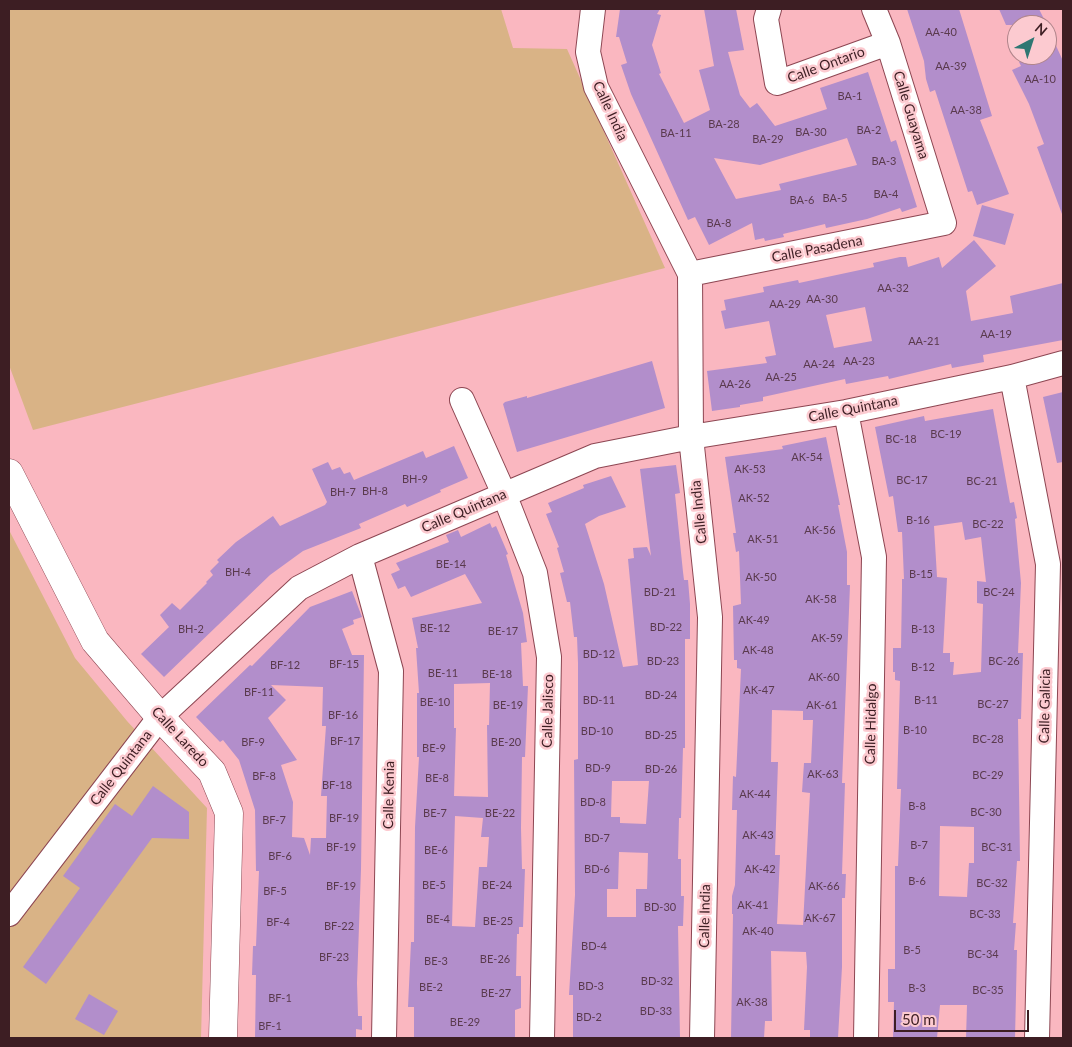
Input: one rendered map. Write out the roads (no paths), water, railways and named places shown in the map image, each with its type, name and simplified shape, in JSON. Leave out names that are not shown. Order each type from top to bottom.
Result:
[{"type":"main road","name":"Calle Laredo","points":[[9,473],[95,641],[160,717],[212,772],[229,813],[223,1038]]},
{"type":"street","name":"Calle India","points":[[593,9],[588,52],[596,87],[690,274],[692,437],[710,617],[702,1038]]},
{"type":"street","name":"Calle Ontario","points":[[769,9],[766,19],[777,82],[888,43]]},
{"type":"street","name":"Calle Guayama","points":[[874,9],[888,43],[944,223]]},
{"type":"street","name":"Calle Pasadena","points":[[690,274],[944,223]]},
{"type":"street","name":"Calle Quintana","points":[[9,914],[160,717],[299,588],[360,556],[596,456],[692,437],[846,412],[1012,377],[1063,364]]},
{"type":"street","name":"Calle Galicia","points":[[1012,377],[1048,564],[1037,1038]]},
{"type":"street","name":"Calle Jalisco","points":[[462,400],[504,494],[535,573],[549,658],[542,1038]]},
{"type":"street","name":"Calle Hidalgo","points":[[846,412],[874,557],[866,1038]]},
{"type":"street","name":"Calle Kenia","points":[[360,556],[391,671],[384,1038]]}]
